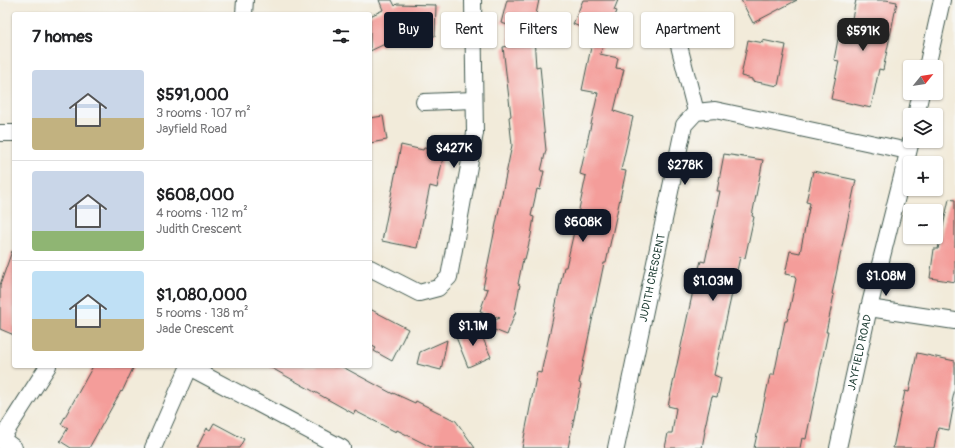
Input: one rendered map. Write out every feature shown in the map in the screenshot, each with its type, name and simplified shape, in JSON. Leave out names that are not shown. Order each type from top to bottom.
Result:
[{"type":"street","points":[[244,12],[245,0]]},
{"type":"street","points":[[372,269],[419,294],[438,288],[449,277],[475,133],[473,0]]},
{"type":"street","points":[[929,60],[942,0]]},
{"type":"street","points":[[680,48],[696,112],[715,110],[903,145]]},
{"type":"street","points":[[424,102],[474,100]]},
{"type":"street","name":"JUDITH CRESCENT","points":[[616,448],[684,125],[696,112]]},
{"type":"street","points":[[0,133],[12,134]]},
{"type":"street","name":"JAYFIELD ROAD","points":[[838,448],[869,308],[909,148]]},
{"type":"street","points":[[869,308],[955,321]]},
{"type":"street","points":[[5,443],[47,368]]},
{"type":"street","points":[[153,448],[189,368]]},
{"type":"street","points":[[191,368],[342,448]]},
{"type":"building","points":[[379,0],[392,0],[395,6],[397,4],[436,5],[435,36],[433,36],[433,12],[384,12],[384,44],[372,50],[372,15],[383,10]]},
{"type":"building","points":[[507,0],[539,0],[536,12],[505,12],[505,24],[501,23]]},
{"type":"building","points":[[583,0],[618,0],[614,10],[617,12],[579,12],[579,27],[573,24]]},
{"type":"building","points":[[741,0],[797,0],[753,23]]},
{"type":"building","points":[[856,0],[886,0],[897,2],[883,70],[879,69],[871,108],[831,99],[839,61],[834,60],[838,39],[847,41]]},
{"type":"building","points":[[748,40],[764,43],[762,40],[786,45],[778,86],[752,81],[752,79],[741,76]]},
{"type":"building","points":[[503,47],[535,48],[536,67],[540,66],[546,150],[541,171],[544,171],[540,190],[537,189],[531,216],[534,217],[531,235],[525,259],[523,259],[518,284],[520,285],[516,311],[507,335],[482,325],[500,318],[480,311],[488,289],[483,288],[512,145],[509,117],[511,116]]},
{"type":"building","points":[[591,48],[602,48],[600,54],[618,58],[616,68],[624,69],[614,111],[633,117],[621,170],[626,171],[606,263],[604,263],[579,383],[581,384],[568,448],[522,448],[537,372],[541,373],[586,176],[580,174],[598,93],[582,90]]},
{"type":"building","points":[[383,116],[387,140],[372,143],[372,118]]},
{"type":"building","points":[[401,145],[423,150],[424,148],[444,152],[437,188],[430,186],[417,248],[382,241]]},
{"type":"building","points":[[724,154],[763,160],[752,216],[754,217],[745,258],[740,257],[714,375],[721,378],[717,397],[712,396],[704,431],[702,448],[665,448],[668,433],[672,433],[676,408],[668,406],[698,268],[701,261],[705,262],[720,191],[717,191]]},
{"type":"building","points":[[813,171],[856,180],[832,294],[834,295],[826,332],[828,332],[806,439],[802,438],[800,448],[754,448],[770,375],[774,375],[785,321],[787,321],[796,279],[795,276],[785,274],[790,251],[800,253],[810,203],[806,202]]},
{"type":"building","points":[[949,199],[955,200],[955,282],[930,278],[934,249],[938,249],[939,244],[943,244],[943,226]]},
{"type":"building","points":[[12,251],[12,334],[0,329],[0,285]]},
{"type":"building","points":[[372,310],[408,329],[392,361],[374,351],[376,348],[372,346]]},
{"type":"building","points":[[478,327],[491,357],[468,367],[456,337]]},
{"type":"building","points":[[447,340],[441,370],[417,364],[420,352]]},
{"type":"building","points":[[917,353],[955,361],[955,388],[952,402],[954,403],[949,430],[938,428],[934,448],[893,448],[905,391],[909,392]]},
{"type":"building","points":[[92,368],[133,368],[122,392],[121,391],[89,448],[71,448],[60,441],[68,428],[61,424]]},
{"type":"building","points":[[272,368],[345,368],[393,394],[415,403],[416,401],[456,421],[475,448],[433,448],[397,430],[396,432],[355,411],[354,414]]},
{"type":"building","points":[[214,423],[244,439],[239,448],[197,448],[207,428],[210,430]]}]
